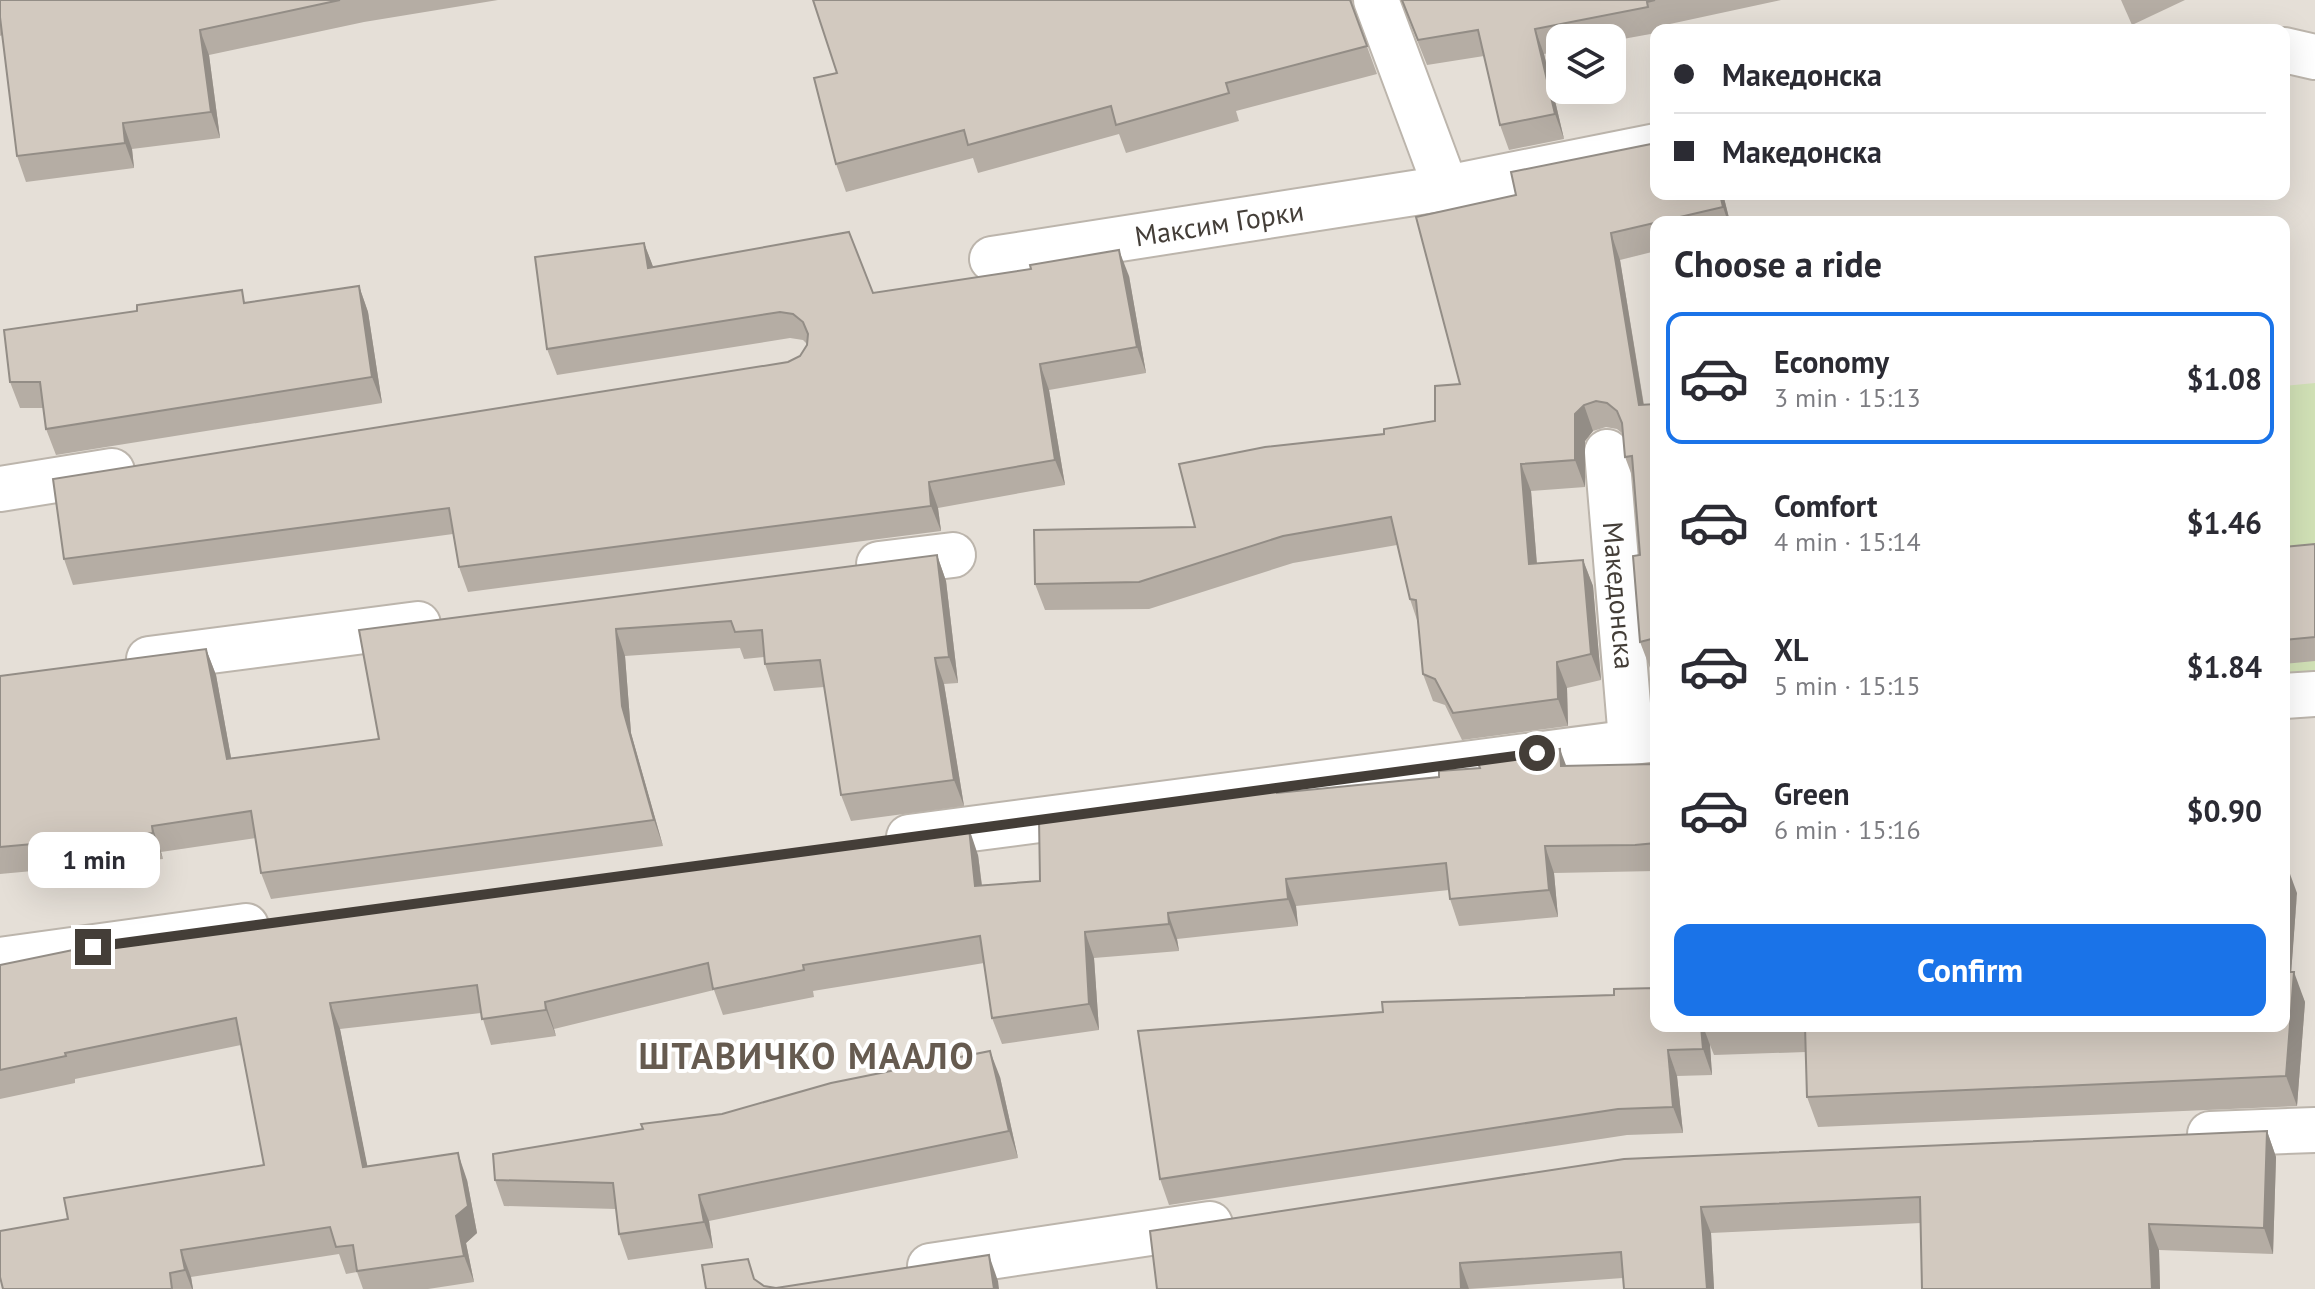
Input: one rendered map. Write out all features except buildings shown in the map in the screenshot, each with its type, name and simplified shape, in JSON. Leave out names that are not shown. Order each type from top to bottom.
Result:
[{"type":"street","points":[[1376,0],[1446,188]]},
{"type":"street","points":[[2290,51],[2315,57]]},
{"type":"street","name":"Максим Горки","points":[[992,259],[1446,188],[1650,147]]},
{"type":"street","name":"Македонска","points":[[874,841],[1644,740],[1607,452]]},
{"type":"street","points":[[0,489],[155,464]]},
{"type":"street","points":[[844,569],[953,555]]},
{"type":"street","points":[[109,664],[453,619]]},
{"type":"street","points":[[2290,696],[2315,694]]},
{"type":"street","points":[[0,960],[280,922]]},
{"type":"street","points":[[2172,1136],[2315,1130]]},
{"type":"street","points":[[892,1272],[1254,1217]]},
{"type":"shaded area","points":[[0,0],[2315,0],[2315,1289],[0,1289]]},
{"type":"green space","points":[[2315,383],[2315,694],[2290,696],[2290,385]]},
{"type":"district","name":"ШТАВИЧКО МААЛО","points":[[807,1056]]},
{"type":"route","points":[[93,947],[1537,753]]}]
